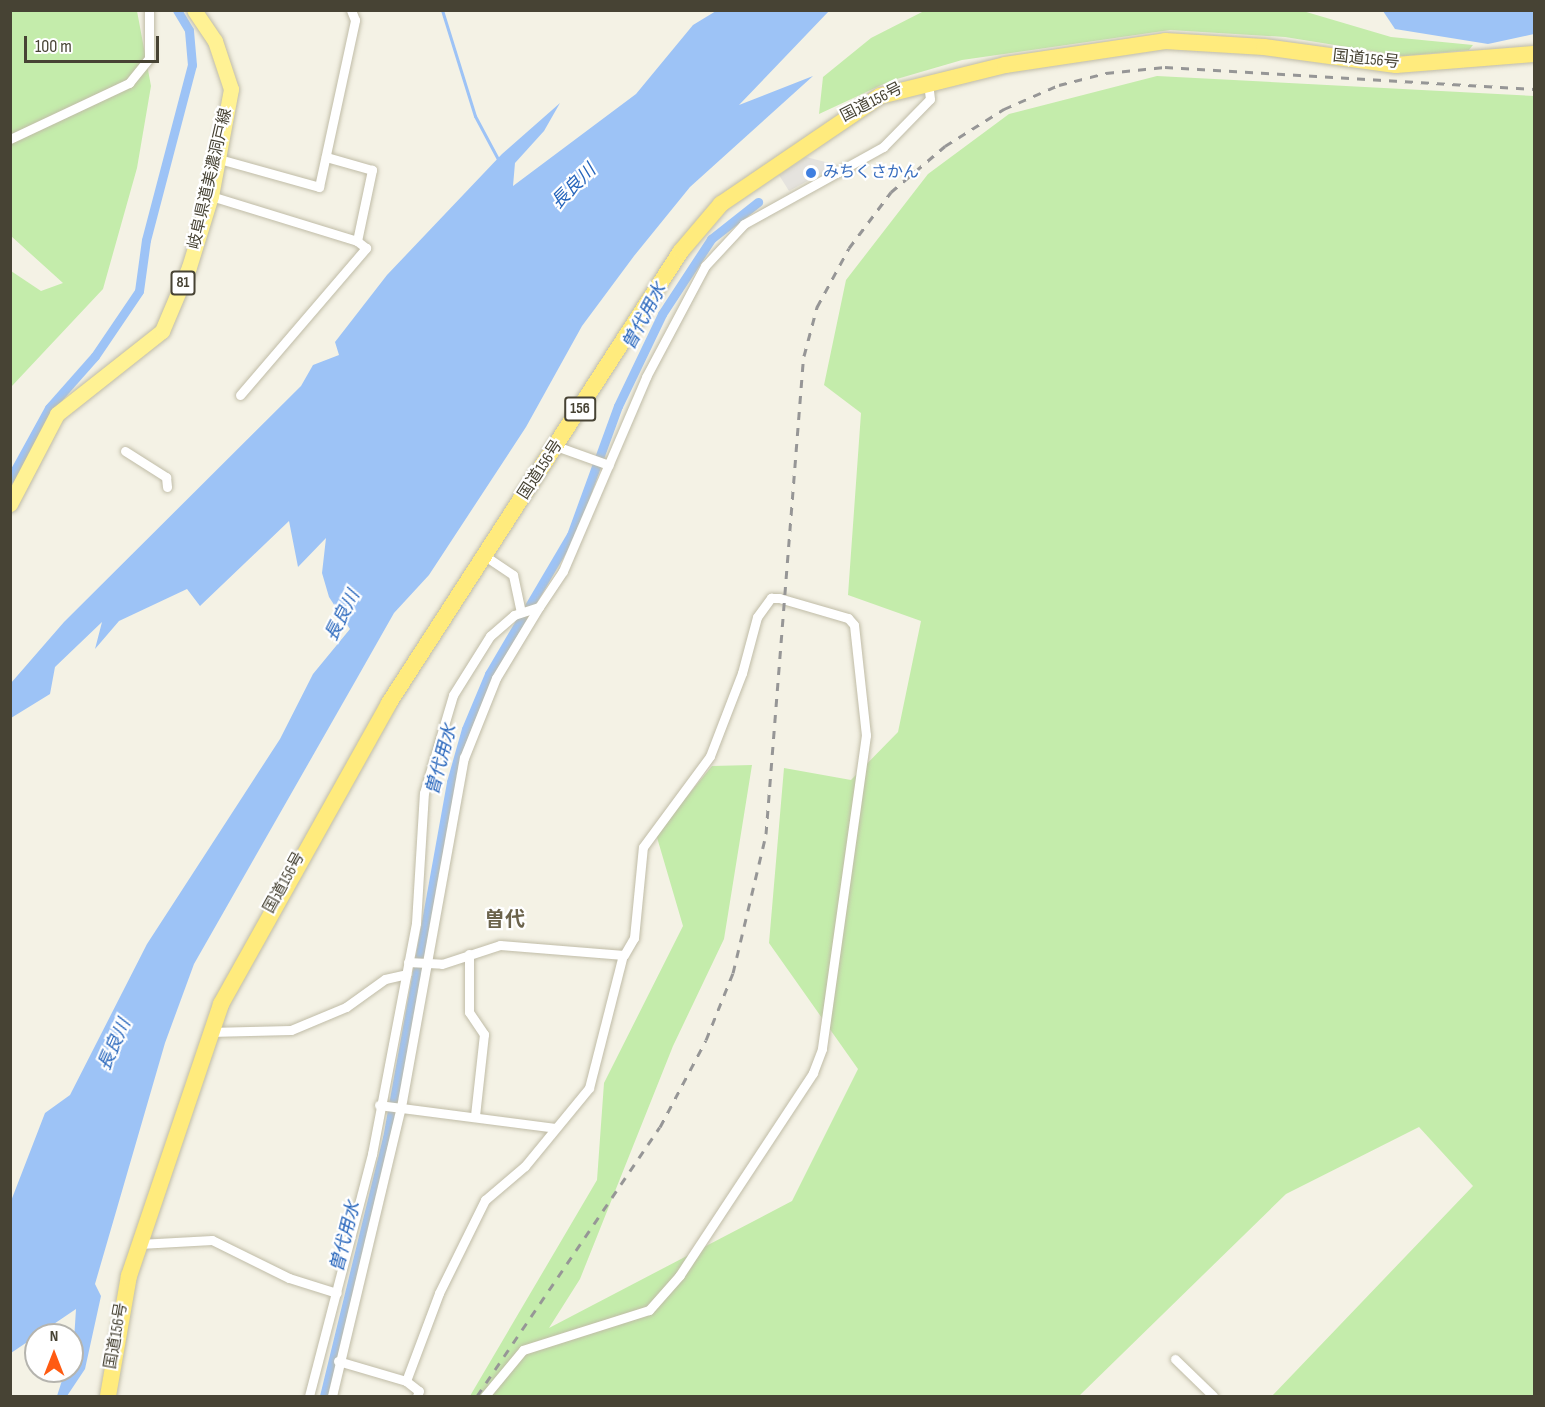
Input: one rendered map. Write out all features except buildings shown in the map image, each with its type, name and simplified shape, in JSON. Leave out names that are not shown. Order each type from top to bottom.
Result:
[{"type":"highway","name":"国道156号","points":[[108,1396],[121,1308],[139,1244],[209,1032],[313,833],[485,556],[681,251],[720,204],[844,116],[928,80],[1165,41],[1264,47],[1396,65],[1534,54]]},
{"type":"main road","name":"岐阜県道美濃洞戸線","points":[[10,504],[28,457],[57,414],[162,331],[211,196],[219,159],[229,79],[215,41],[194,10]]},
{"type":"street","points":[[10,140],[129,83],[149,58],[149,10]]},
{"type":"street","points":[[219,159],[312,189],[319,187],[355,20],[351,10]]},
{"type":"street","points":[[309,1396],[337,1330],[365,1225],[391,1106],[431,884],[474,728],[529,610],[583,531],[602,463],[692,285],[725,241],[754,218],[883,147],[930,99],[928,80]]},
{"type":"street","points":[[326,157],[372,170],[357,241]]},
{"type":"street","points":[[211,196],[357,241],[366,248],[240,395]]},
{"type":"street","points":[[556,446],[602,463]]},
{"type":"street","points":[[125,451],[164,475],[167,487]]},
{"type":"street","points":[[485,556],[513,575],[529,610]]},
{"type":"street","points":[[406,1381],[439,1293],[485,1200],[525,1166],[589,1088],[623,955],[634,938],[643,847],[710,756],[742,673],[757,617],[771,598],[779,598],[848,618],[855,625],[866,735],[822,1049],[813,1073],[680,1275],[649,1310],[523,1350],[486,1396]]},
{"type":"street","points":[[418,963],[431,884],[424,793],[444,718],[474,656],[529,610]]},
{"type":"street","points":[[209,1032],[291,1030],[346,1007],[385,979],[406,974],[418,963],[469,954],[500,945],[623,955]]},
{"type":"street","points":[[469,954],[469,1012],[484,1035],[475,1116]]},
{"type":"street","points":[[332,1396],[338,1361],[337,1293],[365,1225],[391,1106],[406,974]]},
{"type":"street","points":[[391,1106],[555,1128]]},
{"type":"street","points":[[139,1244],[212,1240],[289,1278],[337,1293]]},
{"type":"street","points":[[1175,1359],[1213,1396]]},
{"type":"street","points":[[338,1361],[406,1381],[420,1395]]},
{"type":"street","points":[[313,1385],[315,1396]]},
{"type":"green space","points":[[926,10],[1303,11],[1391,37],[1473,45],[1469,50],[1403,56],[1285,37],[1170,30],[962,60],[890,81],[819,114],[823,77],[871,38]]},
{"type":"green space","points":[[11,11],[137,11],[151,86],[137,168],[103,289],[11,387],[11,271],[41,291],[63,283],[11,236]]},
{"type":"green space","points":[[1157,76],[1534,96],[1534,1396],[1272,1396],[1473,1186],[1419,1127],[1286,1194],[1079,1396],[470,1396],[597,1180],[604,1083],[683,926],[656,834],[712,766],[752,765],[724,939],[673,1046],[580,1279],[549,1328],[792,1201],[858,1069],[769,943],[784,768],[851,780],[898,732],[921,621],[848,595],[861,413],[824,385],[846,280],[928,174],[1009,114]]},
{"type":"shaded area","points":[[806,157],[837,165],[789,191],[779,175]]},
{"type":"water","name":"長良川","points":[[716,11],[829,11],[739,105],[813,76],[690,187],[634,256],[582,326],[526,427],[429,575],[394,613],[194,964],[165,1043],[95,1284],[101,1296],[85,1369],[84,1370],[84,1323],[75,1323],[76,1309],[55,1323],[24,1323],[24,1344],[11,1353],[11,1201],[45,1113],[70,1095],[147,944],[280,739],[313,674],[350,629],[329,597],[322,573],[326,538],[298,567],[289,521],[200,606],[187,589],[119,621],[95,649],[102,622],[55,667],[50,694],[11,718],[11,683],[64,622],[301,386],[313,365],[339,355],[335,342],[387,275],[502,154],[560,103],[544,131],[515,163],[513,186],[636,94],[693,25]]},
{"type":"water","points":[[1383,11],[1534,11],[1534,34],[1488,44],[1395,29]]},
{"type":"water","points":[[61,1383],[76,1383],[67,1396],[57,1396]]},
{"type":"waterway","points":[[10,479],[49,408],[95,356],[139,291],[146,240],[192,65],[189,30],[177,10]]},
{"type":"waterway","points":[[442,10],[475,116],[499,161]]},
{"type":"waterway","name":"曽代用水","points":[[324,1396],[387,1138],[451,782],[466,729],[489,674],[571,535],[618,406],[662,314],[711,239],[758,202]]},
{"type":"railway","points":[[477,1396],[660,1127],[706,1040],[733,973],[766,834],[804,356],[817,307],[849,248],[891,192],[945,146],[1004,109],[1059,85],[1106,73],[1165,67],[1534,89]]},
{"type":"place","name":"みちくさかん","points":[[811,173]]},
{"type":"district","name":"曽代","points":[[505,920]]}]
